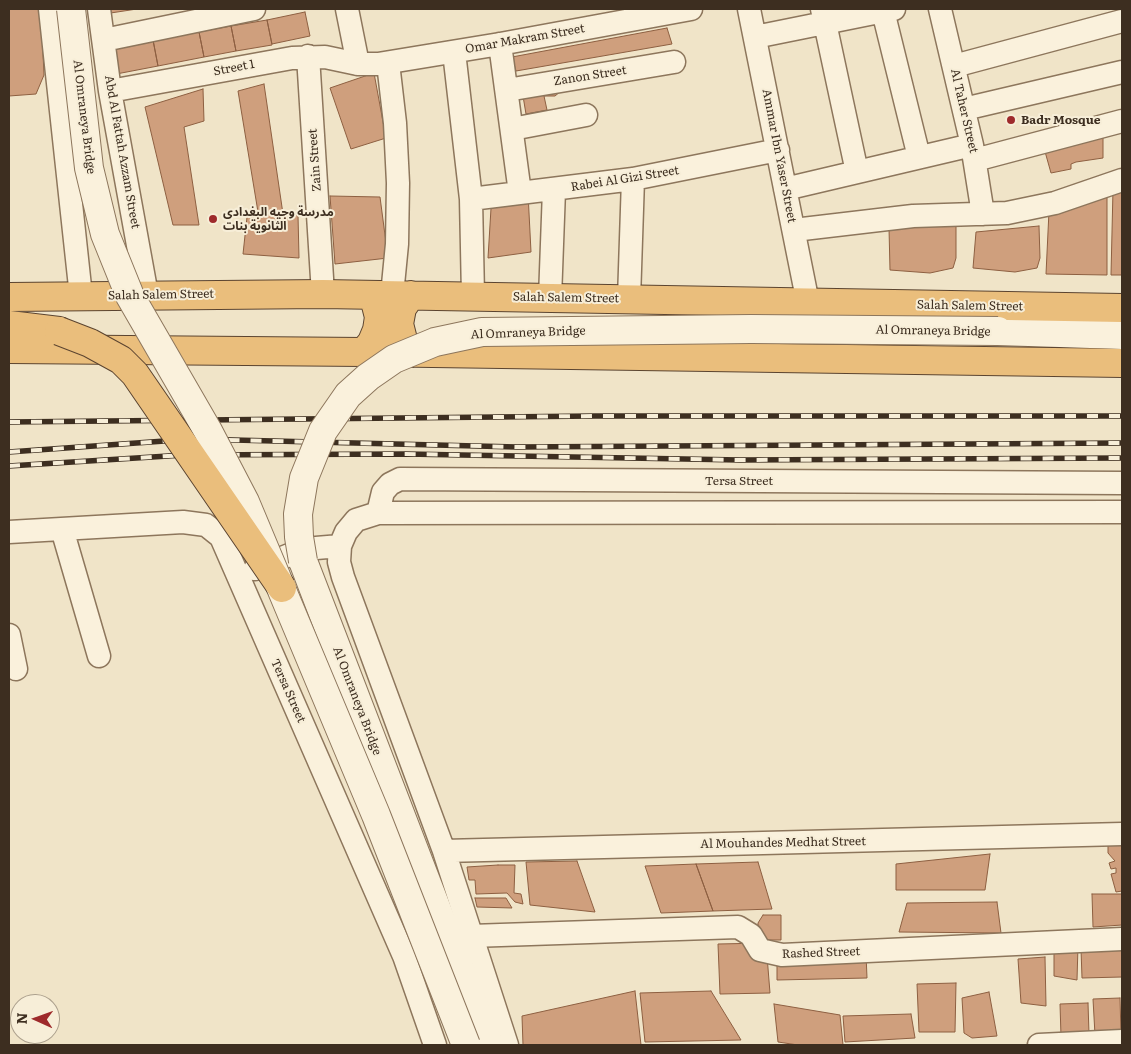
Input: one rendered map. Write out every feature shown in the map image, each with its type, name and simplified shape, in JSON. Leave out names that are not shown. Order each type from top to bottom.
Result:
[{"type":"highway","name":"Salah Salem Street","points":[[9,297],[323,294],[1122,308]]},
{"type":"highway","points":[[364,352],[372,342],[377,330],[379,317],[376,305],[391,295],[402,308],[399,324],[403,340],[413,353]]},
{"type":"highway","points":[[9,325],[59,331],[90,343],[121,360],[135,374],[282,588]]},
{"type":"highway","points":[[9,349],[364,352],[1122,364]]},
{"type":"street","points":[[50,9],[81,296]]},
{"type":"street","name":"Al Omraneya Bridge","points":[[71,9],[89,168],[106,234],[130,296],[208,431],[245,502],[376,816],[466,1045]]},
{"type":"street","name":"Abd Al Fattah Azzam Street","points":[[100,9],[110,92],[147,295]]},
{"type":"street","points":[[104,40],[254,9]]},
{"type":"street","points":[[346,9],[358,64]]},
{"type":"street","name":"Omar Makram Street","points":[[358,64],[388,63],[691,9]]},
{"type":"street","name":"Ammar Ibn Yaser Street","points":[[749,9],[808,303]]},
{"type":"street","name":"Al Taher Street","points":[[940,9],[974,153],[983,214]]},
{"type":"street","points":[[755,37],[823,16],[888,10],[920,157]]},
{"type":"street","points":[[823,16],[857,172]]},
{"type":"street","points":[[954,66],[1122,21]]},
{"type":"street","points":[[500,44],[520,194]]},
{"type":"street","points":[[454,52],[471,199],[472,296]]},
{"type":"street","name":"Street 1","points":[[110,92],[308,56],[358,64]]},
{"type":"street","name":"Zain Street","points":[[308,56],[323,294]]},
{"type":"street","name":"Zanon Street","points":[[506,90],[674,62]]},
{"type":"street","points":[[388,63],[395,123],[398,183],[397,244],[391,295]]},
{"type":"street","points":[[964,109],[1122,72]]},
{"type":"street","points":[[512,129],[586,115]]},
{"type":"street","points":[[785,189],[920,157],[974,153],[1122,122]]},
{"type":"street","name":"Rabei Al Gizi Street","points":[[471,199],[633,179],[778,150]]},
{"type":"street","points":[[629,299],[633,179]]},
{"type":"street","points":[[794,230],[896,217],[1007,214],[1031,210],[1122,180]]},
{"type":"street","points":[[550,298],[554,190]]},
{"type":"street","name":"Al Omraneya Bridge","points":[[489,1045],[303,561],[299,538],[298,514],[304,478],[323,431],[348,396],[368,377],[394,359],[435,342],[482,332],[751,329],[998,331],[1122,336]]},
{"type":"street","name":"Tersa Street","points":[[378,513],[383,492],[390,484],[400,479],[1122,483]]},
{"type":"street","points":[[507,1045],[444,852],[342,578],[339,562],[340,546],[346,532],[356,520],[378,513],[1122,512]]},
{"type":"street","name":"Tersa Street","points":[[9,532],[183,522],[206,525],[221,538],[404,956],[436,1045]]},
{"type":"street","points":[[62,529],[99,656]]},
{"type":"street","points":[[238,576],[304,549],[340,546]]},
{"type":"street","points":[[9,635],[16,669]]},
{"type":"street","name":"Al Mouhandes Medhat Street","points":[[444,852],[1122,834]]},
{"type":"street","name":"Rashed Street","points":[[472,936],[738,927],[751,935],[760,950],[782,956],[1122,939]]},
{"type":"street","points":[[1039,1045],[1122,1041]]},
{"type":"building","points":[[9,9],[41,9],[44,75],[36,94],[9,96]]},
{"type":"building","points":[[103,9],[137,9],[104,14]]},
{"type":"building","points":[[305,12],[310,36],[272,44],[267,20]]},
{"type":"building","points":[[267,20],[272,45],[236,51],[231,26]]},
{"type":"building","points":[[231,26],[236,51],[204,57],[199,32]]},
{"type":"building","points":[[667,28],[672,44],[516,71],[512,57]]},
{"type":"building","points":[[199,32],[204,57],[158,66],[153,40]]},
{"type":"building","points":[[153,40],[158,66],[111,75],[107,48]]},
{"type":"building","points":[[374,73],[386,138],[351,149],[330,88]]},
{"type":"building","points":[[264,84],[283,214],[298,215],[299,258],[243,254],[247,217],[259,218],[238,91]]},
{"type":"building","points":[[203,89],[204,121],[184,127],[199,225],[173,225],[145,107]]},
{"type":"building","points":[[522,90],[561,91],[555,96],[544,96],[547,110],[526,114]]},
{"type":"building","points":[[1103,134],[1103,158],[1076,162],[1071,164],[1071,169],[1051,173],[1044,148]]},
{"type":"building","points":[[1122,188],[1122,275],[1111,275],[1113,189]]},
{"type":"building","points":[[492,192],[528,193],[531,252],[488,258]]},
{"type":"building","points":[[1107,193],[1107,275],[1046,274],[1049,211]]},
{"type":"building","points":[[330,196],[380,197],[388,258],[335,264]]},
{"type":"building","points":[[956,225],[956,258],[953,268],[930,273],[890,270],[889,228]]},
{"type":"building","points":[[1039,226],[1040,258],[1037,268],[1015,272],[973,268],[976,232]]},
{"type":"building","points":[[1122,840],[1122,891],[1116,892],[1111,874],[1116,873],[1116,868],[1111,869],[1109,863],[1115,861],[1108,853],[1108,844]]},
{"type":"building","points":[[990,854],[985,890],[896,890],[896,864]]},
{"type":"building","points":[[577,861],[595,912],[530,905],[526,862]]},
{"type":"building","points":[[758,862],[772,909],[713,911],[696,864]]},
{"type":"building","points":[[696,864],[713,911],[661,913],[645,866]]},
{"type":"building","points":[[515,865],[514,893],[521,894],[523,904],[515,902],[507,893],[476,894],[475,880],[469,880],[467,867]]},
{"type":"building","points":[[1092,894],[1122,894],[1122,925],[1093,927]]},
{"type":"building","points":[[475,898],[506,898],[512,908],[477,907]]},
{"type":"building","points":[[997,902],[1001,933],[899,932],[907,903]]},
{"type":"building","points":[[763,915],[781,915],[781,940],[758,940],[758,923]]},
{"type":"building","points":[[766,943],[770,993],[720,994],[718,944]]},
{"type":"building","points":[[1078,946],[1077,980],[1054,976],[1054,948]]},
{"type":"building","points":[[1122,946],[1122,977],[1082,978],[1081,949]]},
{"type":"building","points":[[866,954],[867,978],[777,980],[777,959]]},
{"type":"building","points":[[1045,957],[1046,1006],[1021,1003],[1018,959]]},
{"type":"building","points":[[956,983],[955,1032],[919,1032],[917,984]]},
{"type":"building","points":[[635,991],[641,1045],[523,1045],[522,1016]]},
{"type":"building","points":[[711,991],[741,1040],[645,1042],[640,993]]},
{"type":"building","points":[[989,992],[997,1036],[972,1038],[964,1033],[962,998]]},
{"type":"building","points":[[1120,998],[1121,1034],[1095,1035],[1093,999]]},
{"type":"building","points":[[1088,1003],[1089,1034],[1061,1036],[1060,1004]]},
{"type":"building","points":[[774,1004],[840,1015],[843,1045],[798,1045],[778,1042]]},
{"type":"building","points":[[911,1014],[915,1038],[845,1042],[843,1016]]},
{"type":"railway","points":[[9,422],[595,416],[1122,416]]},
{"type":"railway","points":[[9,452],[193,439],[517,447],[1122,443]]},
{"type":"railway","points":[[9,466],[184,455],[406,454],[740,460],[1122,458]]},
{"type":"place","name":"Badr Mosque","points":[[1011,120]]},
{"type":"place","name":"مدرسة وجيه البغدادى الثانوية بنات","points":[[213,219]]}]
